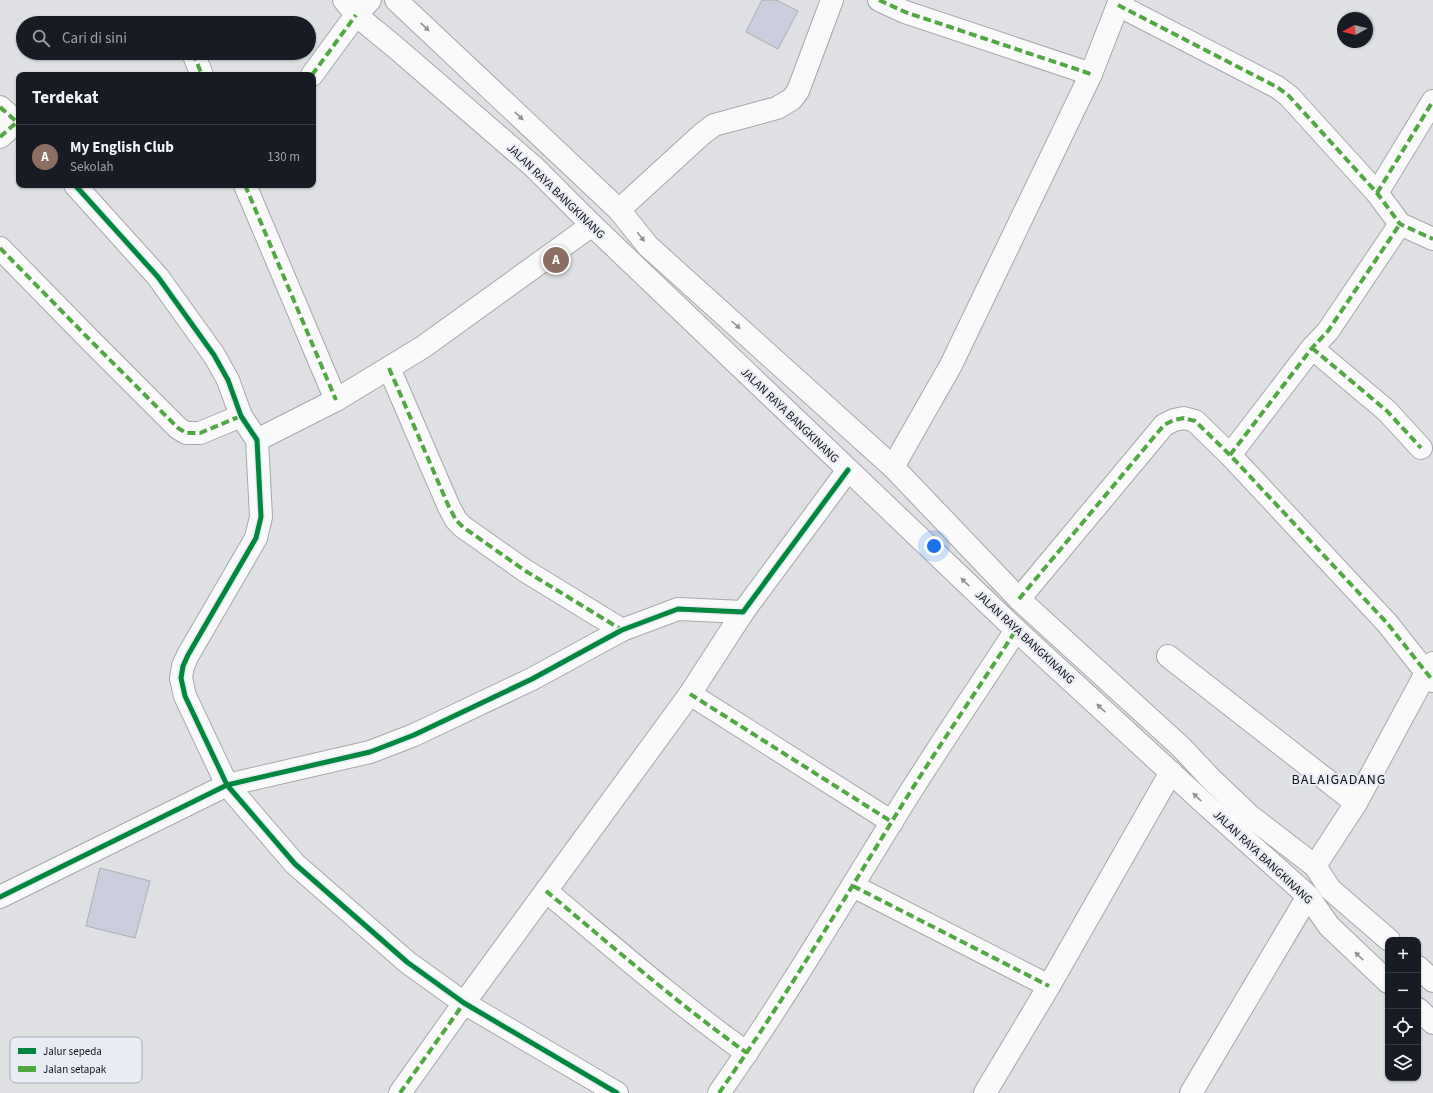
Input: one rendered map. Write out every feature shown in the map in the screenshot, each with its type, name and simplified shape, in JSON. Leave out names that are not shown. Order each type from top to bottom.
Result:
[{"type":"main road","name":"JALAN RAYA BANGKINANG","points":[[396,0],[619,210],[648,246],[893,467],[1019,598],[1181,747],[1211,779],[1250,816],[1315,866],[1330,889],[1386,937]]},
{"type":"main road","points":[[619,210],[702,134],[714,125],[777,108],[792,99],[798,91],[832,0]]},
{"type":"main road","points":[[879,0],[905,12],[1091,74]]},
{"type":"main road","points":[[893,467],[951,365],[1091,74],[1121,2],[1277,87],[1289,96],[1377,193],[1400,224],[1433,239]]},
{"type":"main road","name":"JALAN RAYA BANGKINANG","points":[[357,5],[395,47],[534,167],[592,225],[1016,630],[1308,896],[1329,926],[1385,979]]},
{"type":"main road","points":[[314,72],[357,5]]},
{"type":"main road","points":[[197,60],[201,72]]},
{"type":"main road","points":[[1377,193],[1433,101]]},
{"type":"main road","points":[[0,107],[16,121]]},
{"type":"main road","points":[[0,136],[16,124]]},
{"type":"main road","points":[[78,188],[163,283],[214,355],[228,380],[241,416],[256,440],[261,517],[256,538],[183,666],[182,678],[185,696],[227,785],[295,864],[407,962],[464,1003],[617,1093]]},
{"type":"main road","points":[[246,188],[336,400]]},
{"type":"main road","points":[[1230,456],[1312,348],[1328,331],[1400,224]]},
{"type":"main road","points":[[256,440],[336,400],[423,347],[592,225]]},
{"type":"main road","points":[[0,248],[178,428],[186,433],[200,433],[241,416]]},
{"type":"main road","points":[[1312,348],[1387,411],[1421,448]]},
{"type":"main road","points":[[389,368],[456,520],[463,527],[524,570],[622,630]]},
{"type":"main road","points":[[1019,598],[1164,425],[1174,420],[1184,418],[1195,421],[1230,456],[1387,623],[1430,672],[1356,803],[1315,866]]},
{"type":"main road","points":[[400,1093],[690,694],[743,612],[848,470]]},
{"type":"main road","points":[[0,897],[227,785],[370,752],[414,735],[532,680],[622,630],[678,609],[743,612]]},
{"type":"main road","points":[[719,1093],[747,1053],[892,822],[1016,630]]},
{"type":"main road","points":[[1168,656],[1356,803]]},
{"type":"main road","points":[[690,694],[892,822]]},
{"type":"main road","points":[[985,1093],[1049,986],[1171,772]]},
{"type":"main road","points":[[1250,816],[1250,844]]},
{"type":"main road","points":[[853,886],[1049,986]]},
{"type":"main road","points":[[546,891],[684,1006],[747,1053]]},
{"type":"main road","points":[[1191,1093],[1308,896]]},
{"type":"main road","points":[[1329,926],[1351,907]]},
{"type":"main road","points":[[1421,970],[1433,981]]},
{"type":"main road","points":[[1421,1012],[1433,1023]]},
{"type":"building","points":[[762,0],[776,0],[798,11],[778,49],[746,32]]},
{"type":"building","points":[[100,868],[150,881],[135,938],[86,926]]},
{"type":"marked path","points":[[879,0],[905,12],[1091,74]]},
{"type":"marked path","points":[[1118,5],[1277,87],[1289,96],[1377,193],[1400,224],[1433,239]]},
{"type":"marked path","points":[[314,72],[356,15]]},
{"type":"marked path","points":[[196,60],[201,72]]},
{"type":"marked path","points":[[1377,193],[1433,101]]},
{"type":"marked path","points":[[0,107],[16,121]]},
{"type":"marked path","points":[[0,137],[16,123]]},
{"type":"marked path","points":[[246,188],[336,400]]},
{"type":"marked path","points":[[1230,455],[1312,348],[1328,331],[1400,224]]},
{"type":"marked path","points":[[0,248],[178,428],[186,433],[200,433],[241,416]]},
{"type":"marked path","points":[[1312,348],[1387,411],[1421,448]]},
{"type":"marked path","points":[[389,368],[456,520],[463,527],[524,570],[622,630]]},
{"type":"marked path","points":[[1019,599],[1164,425],[1174,420],[1184,418],[1195,421],[1230,455],[1387,623],[1433,681]]},
{"type":"marked path","points":[[719,1093],[785,993],[906,798],[1016,630]]},
{"type":"marked path","points":[[690,694],[892,822]]},
{"type":"marked path","points":[[853,886],[1049,986]]},
{"type":"marked path","points":[[546,891],[670,994],[747,1053]]},
{"type":"marked path","points":[[400,1093],[464,1003]]},
{"type":"cycle path","points":[[78,188],[158,277],[214,355],[228,380],[241,416],[257,440],[261,517],[256,538],[188,655],[183,666],[181,678],[185,696],[227,785],[295,864],[407,962],[464,1003],[617,1093]]},
{"type":"cycle path","points":[[0,897],[227,785],[370,752],[414,735],[532,679],[622,630],[678,609],[743,612],[848,470]]},
{"type":"place","name":"My English Club","points":[[556,260]]},
{"type":"district","name":"BALAIGADANG","points":[[1339,779]]}]
